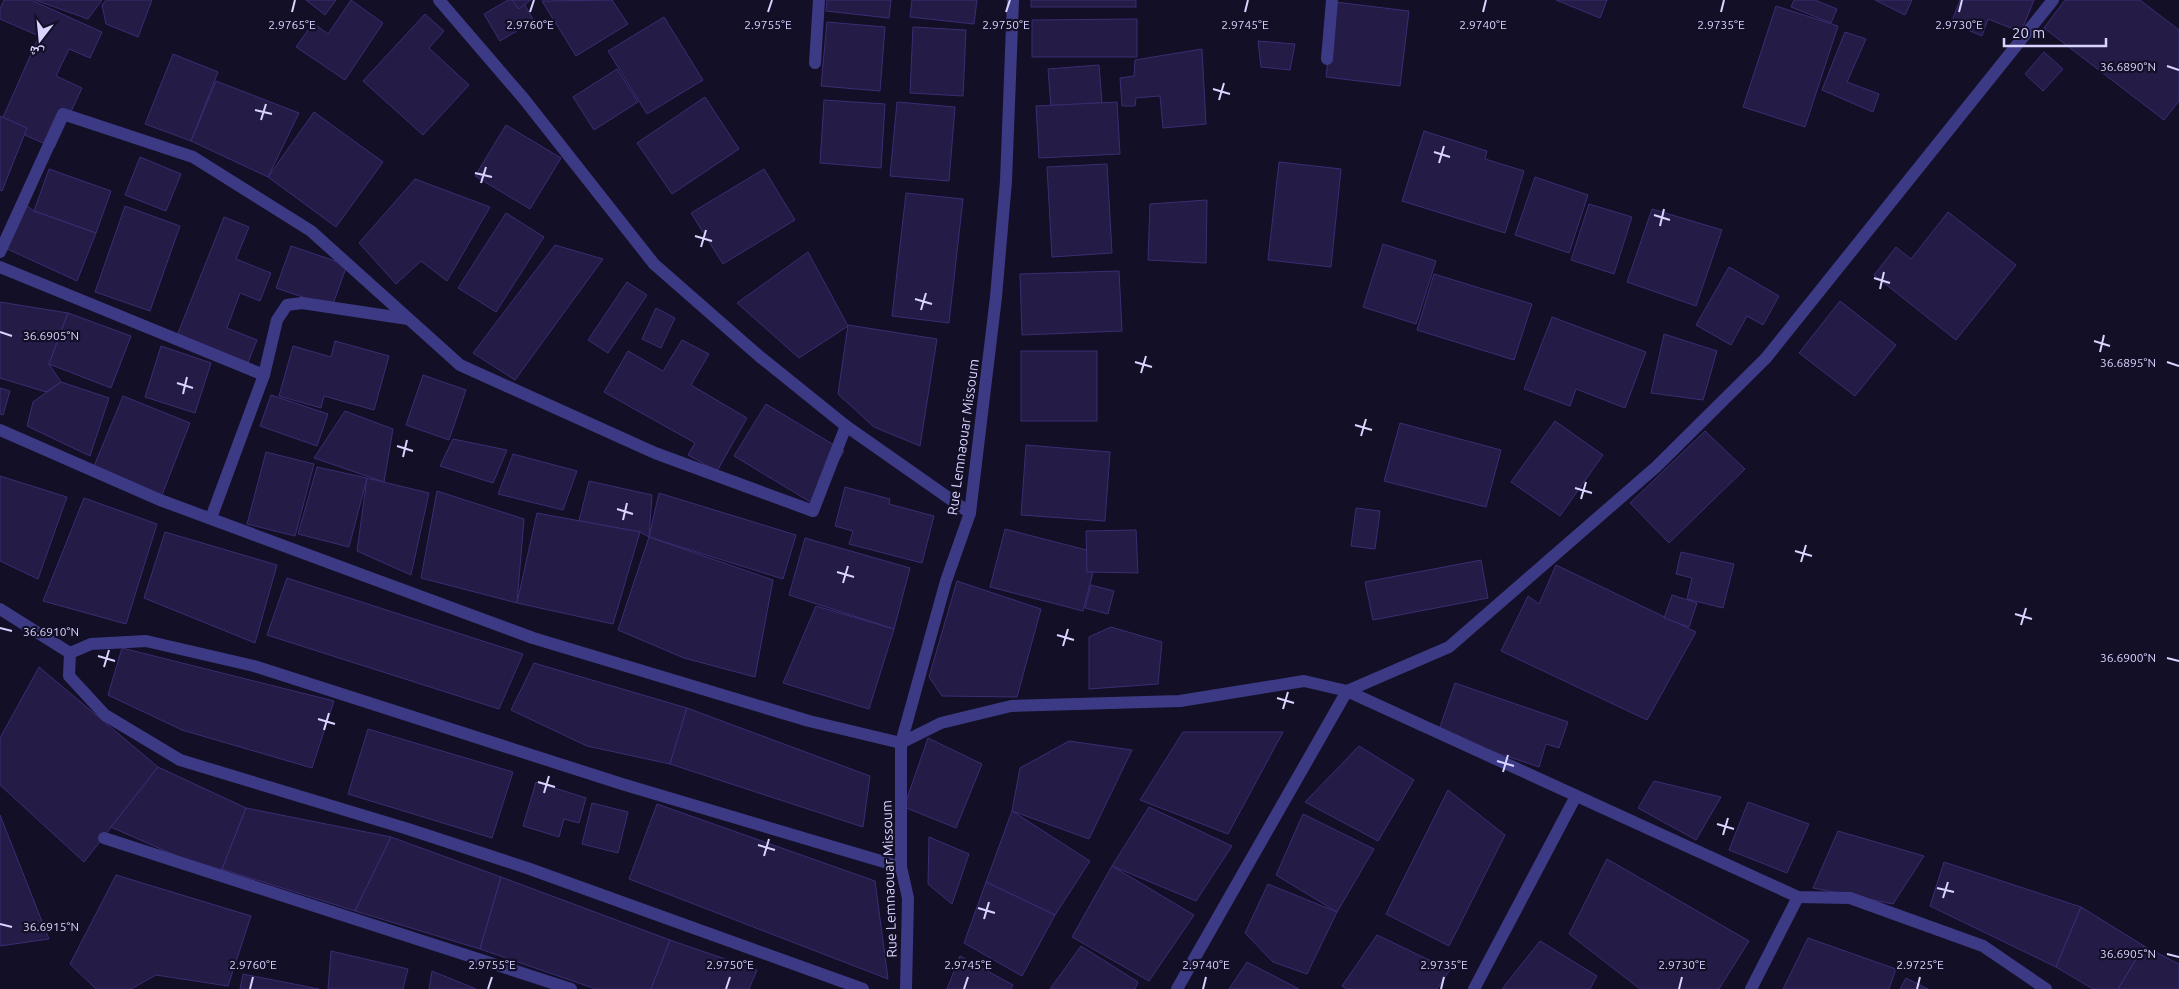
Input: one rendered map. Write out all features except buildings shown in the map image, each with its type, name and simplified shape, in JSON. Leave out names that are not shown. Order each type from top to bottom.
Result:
[{"type":"street","points":[[439,0],[524,99],[654,264],[759,356],[846,426],[970,513]]},
{"type":"street","points":[[815,63],[819,0]]},
{"type":"street","name":"Rue Lemnaouar Missoum","points":[[906,989],[908,898],[901,867],[901,743],[946,581],[970,513],[996,297],[1006,181],[1013,0]]},
{"type":"street","points":[[1327,59],[1332,0]]},
{"type":"street","points":[[1177,989],[1347,691],[1449,647],[1656,467],[1766,358],[2053,0]]},
{"type":"street","points":[[0,252],[63,114],[193,157],[310,231],[460,365],[655,452],[813,511],[846,426]]},
{"type":"street","points":[[0,267],[264,376]]},
{"type":"street","points":[[211,518],[264,376],[277,320],[287,304],[302,303],[408,319]]},
{"type":"street","points":[[0,430],[160,500],[533,638],[809,722],[901,743],[941,723],[1011,706],[1180,701],[1304,681],[1347,691],[1798,897],[1850,898],[1983,946],[2046,989]]},
{"type":"street","points":[[0,609],[70,653]]},
{"type":"street","points":[[70,653],[91,644],[146,641],[254,666],[612,781],[901,867]]},
{"type":"street","points":[[70,653],[69,676],[105,715],[180,760],[408,829],[527,868],[863,989]]},
{"type":"street","points":[[1474,989],[1576,796]]},
{"type":"street","points":[[104,838],[571,989]]},
{"type":"street","points":[[1751,989],[1798,897]]}]
